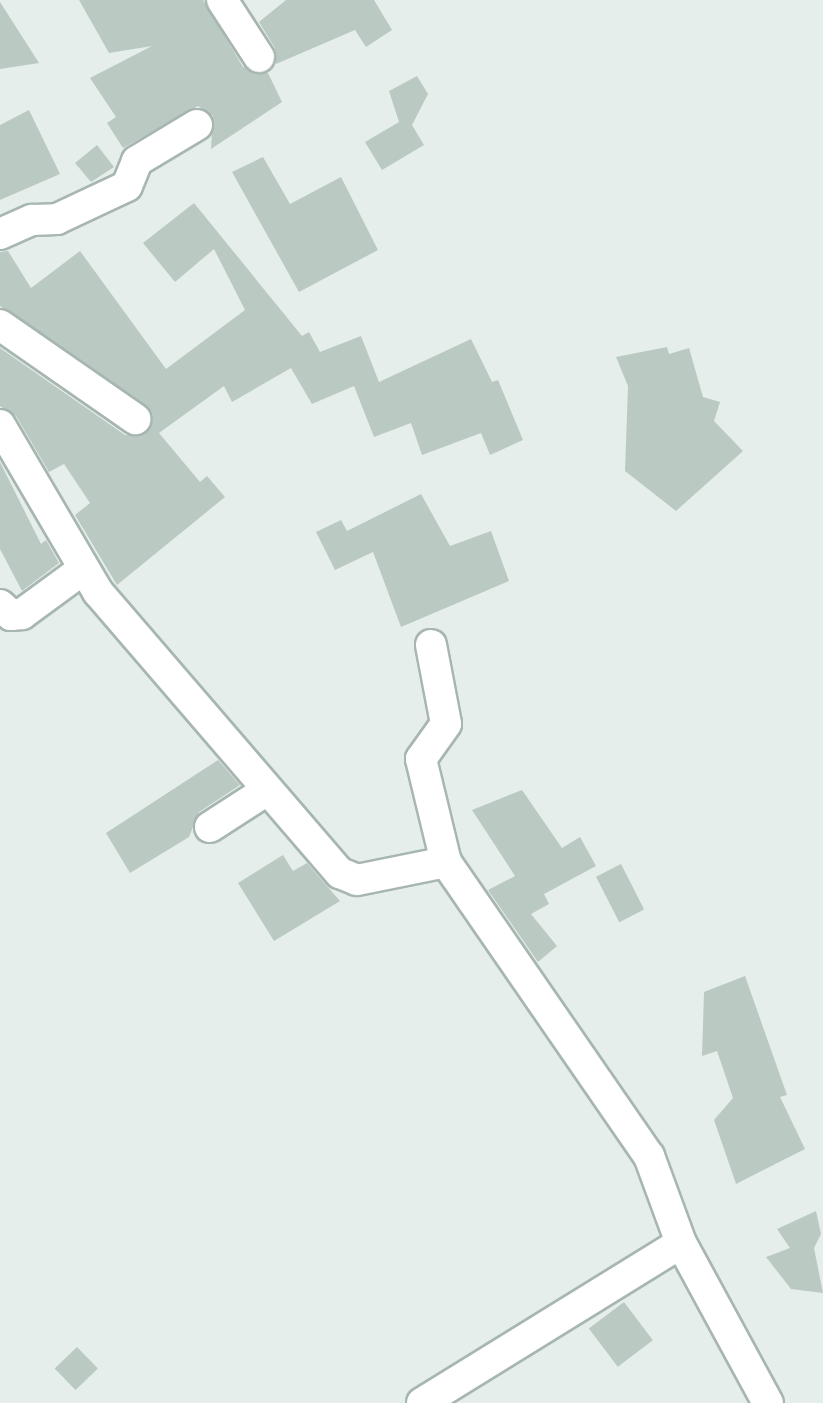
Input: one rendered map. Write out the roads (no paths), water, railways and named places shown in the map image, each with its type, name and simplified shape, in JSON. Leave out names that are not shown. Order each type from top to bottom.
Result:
[{"type":"street","points":[[222,0],[259,56]]},
{"type":"street","points":[[0,234],[32,220],[57,219],[128,186],[137,161],[197,125]]},
{"type":"street","points":[[0,325],[135,419]]},
{"type":"street","points":[[0,425],[82,570],[264,792],[345,876],[358,880],[446,862]]},
{"type":"street","points":[[0,605],[11,615],[22,614],[82,570]]},
{"type":"street","points":[[431,645],[446,724],[422,758],[446,862],[650,1156],[681,1243],[768,1403]]},
{"type":"street","points":[[210,828],[264,792]]},
{"type":"street","points":[[422,1403],[681,1243]]}]
